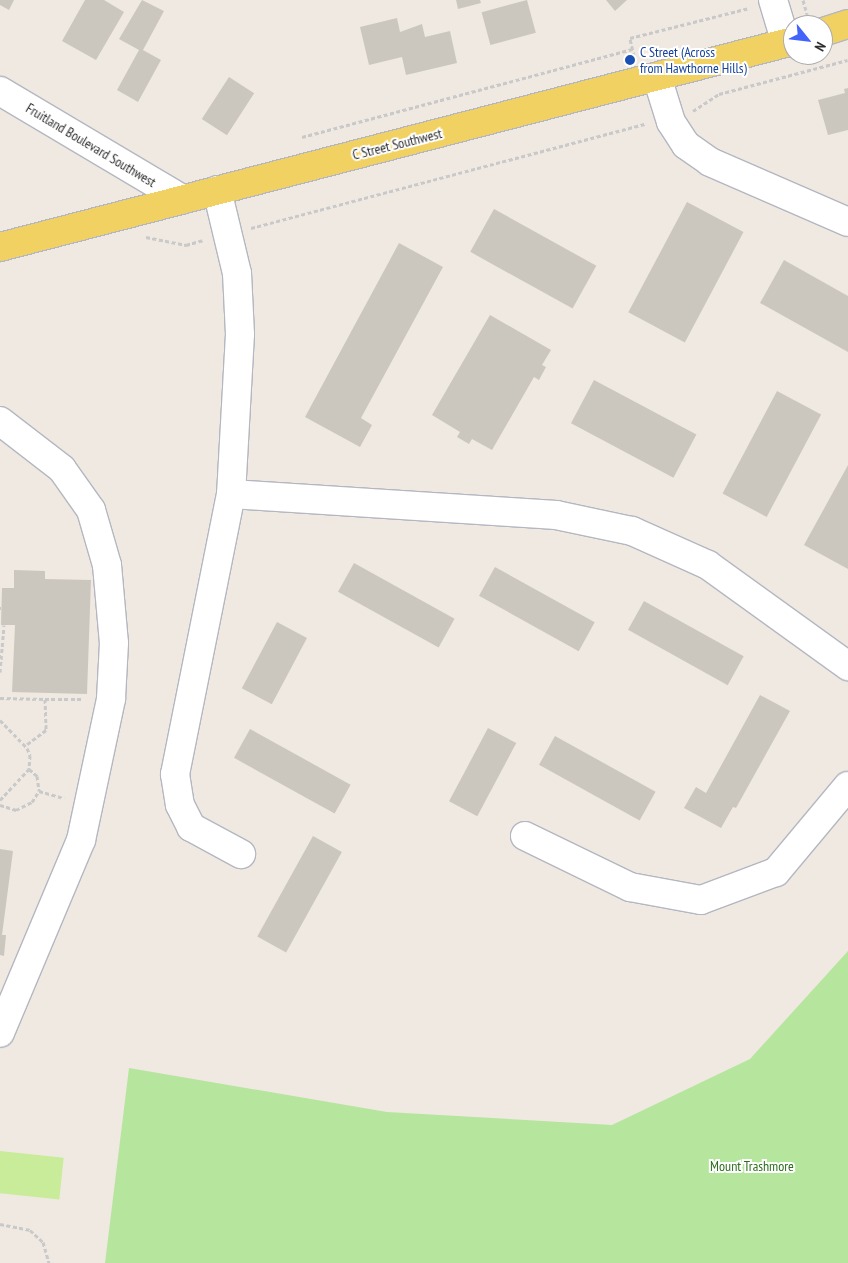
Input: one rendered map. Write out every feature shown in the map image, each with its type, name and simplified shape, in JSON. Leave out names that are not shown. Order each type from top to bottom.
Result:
[{"type":"main road","points":[[833,24],[848,24]]},
{"type":"main road","name":"C Street Southwest","points":[[0,247],[217,190],[647,70],[783,43]]},
{"type":"street","points":[[763,4],[783,33]]},
{"type":"street","points":[[647,70],[686,146],[710,162],[848,222]]},
{"type":"street","name":"Fruitland Boulevard Southwest","points":[[0,91],[182,199]]},
{"type":"street","points":[[217,190],[236,273],[240,334],[231,494],[175,774],[180,805],[191,827],[241,854]]},
{"type":"street","points":[[0,421],[62,469],[91,510],[107,565],[114,643],[111,700],[81,840],[24,970],[0,1033]]},
{"type":"street","points":[[231,494],[556,515],[632,531],[708,564],[848,666]]},
{"type":"street","points":[[525,836],[630,887],[701,900],[776,872],[848,786]]},
{"type":"street","points":[[0,989],[24,970]]},
{"type":"path","points":[[803,0],[811,15]]},
{"type":"path","points":[[647,70],[633,49],[630,38],[763,4]]},
{"type":"path","points":[[302,137],[633,49]]},
{"type":"path","points":[[138,240],[147,237],[186,245],[670,118],[693,111],[719,94],[848,60]]},
{"type":"path","points":[[0,672],[4,625]]},
{"type":"path","points":[[0,698],[111,700]]},
{"type":"path","points":[[24,746],[46,730],[45,700]]},
{"type":"path","points":[[0,720],[30,755],[29,769],[0,800]]},
{"type":"path","points":[[0,805],[16,810],[32,802],[39,791],[37,776],[29,769]]},
{"type":"path","points":[[39,791],[89,805]]},
{"type":"path","points":[[0,1224],[30,1230],[43,1242],[49,1263]]},
{"type":"green space","name":"Mount Trashmore","points":[[848,951],[848,1263],[105,1263],[129,1068],[387,1112],[612,1125],[750,1059]]},
{"type":"green space","points":[[0,1151],[64,1158],[59,1199],[0,1193]]},
{"type":"building","points":[[0,0],[14,0],[9,10],[0,5]]},
{"type":"building","points":[[85,0],[104,0],[124,12],[96,60],[62,41]]},
{"type":"building","points":[[142,0],[164,11],[143,50],[161,60],[138,102],[117,90],[139,50],[119,39]]},
{"type":"building","points":[[456,0],[480,0],[481,3],[458,9]]},
{"type":"building","points":[[527,0],[536,33],[490,45],[482,12]]},
{"type":"building","points":[[606,0],[627,0],[615,11]]},
{"type":"building","points":[[397,18],[400,32],[422,24],[425,37],[450,31],[457,63],[406,75],[402,57],[369,65],[360,27]]},
{"type":"building","points":[[229,77],[254,93],[227,135],[202,119]]},
{"type":"building","points":[[848,88],[848,130],[828,135],[818,100],[845,93],[844,89]]},
{"type":"building","points":[[687,202],[744,232],[685,342],[628,312]]},
{"type":"building","points":[[494,209],[596,266],[573,309],[470,252]]},
{"type":"building","points":[[399,243],[443,267],[361,418],[372,425],[360,447],[305,417]]},
{"type":"building","points":[[784,260],[848,296],[848,352],[760,303]]},
{"type":"building","points":[[490,315],[551,350],[542,365],[546,367],[539,380],[534,377],[492,450],[472,439],[469,444],[457,437],[460,432],[432,415]]},
{"type":"building","points":[[594,380],[696,434],[673,478],[571,423]]},
{"type":"building","points":[[777,391],[821,414],[767,517],[723,493]]},
{"type":"building","points":[[848,465],[848,569],[804,545]]},
{"type":"building","points":[[354,563],[455,619],[439,648],[338,592]]},
{"type":"building","points":[[495,567],[595,622],[579,651],[479,596]]},
{"type":"building","points":[[14,570],[45,571],[45,579],[91,580],[87,694],[12,692],[15,625],[1,625],[2,588],[14,588]]},
{"type":"building","points":[[644,601],[744,656],[728,685],[628,630]]},
{"type":"building","points":[[277,622],[307,638],[272,704],[242,688]]},
{"type":"building","points":[[760,695],[790,711],[736,808],[733,807],[721,828],[684,808],[696,787],[706,793]]},
{"type":"building","points":[[488,728],[516,743],[477,816],[449,801]]},
{"type":"building","points":[[250,729],[351,785],[335,814],[234,758]]},
{"type":"building","points":[[555,736],[656,792],[640,821],[539,765]]},
{"type":"building","points":[[313,836],[342,852],[286,953],[257,937]]},
{"type":"building","points":[[0,849],[13,851],[2,935],[6,935],[4,956],[0,955]]},
{"type":"place","name":"C Street (Across from Hawthorne Hills)","points":[[630,60]]}]
